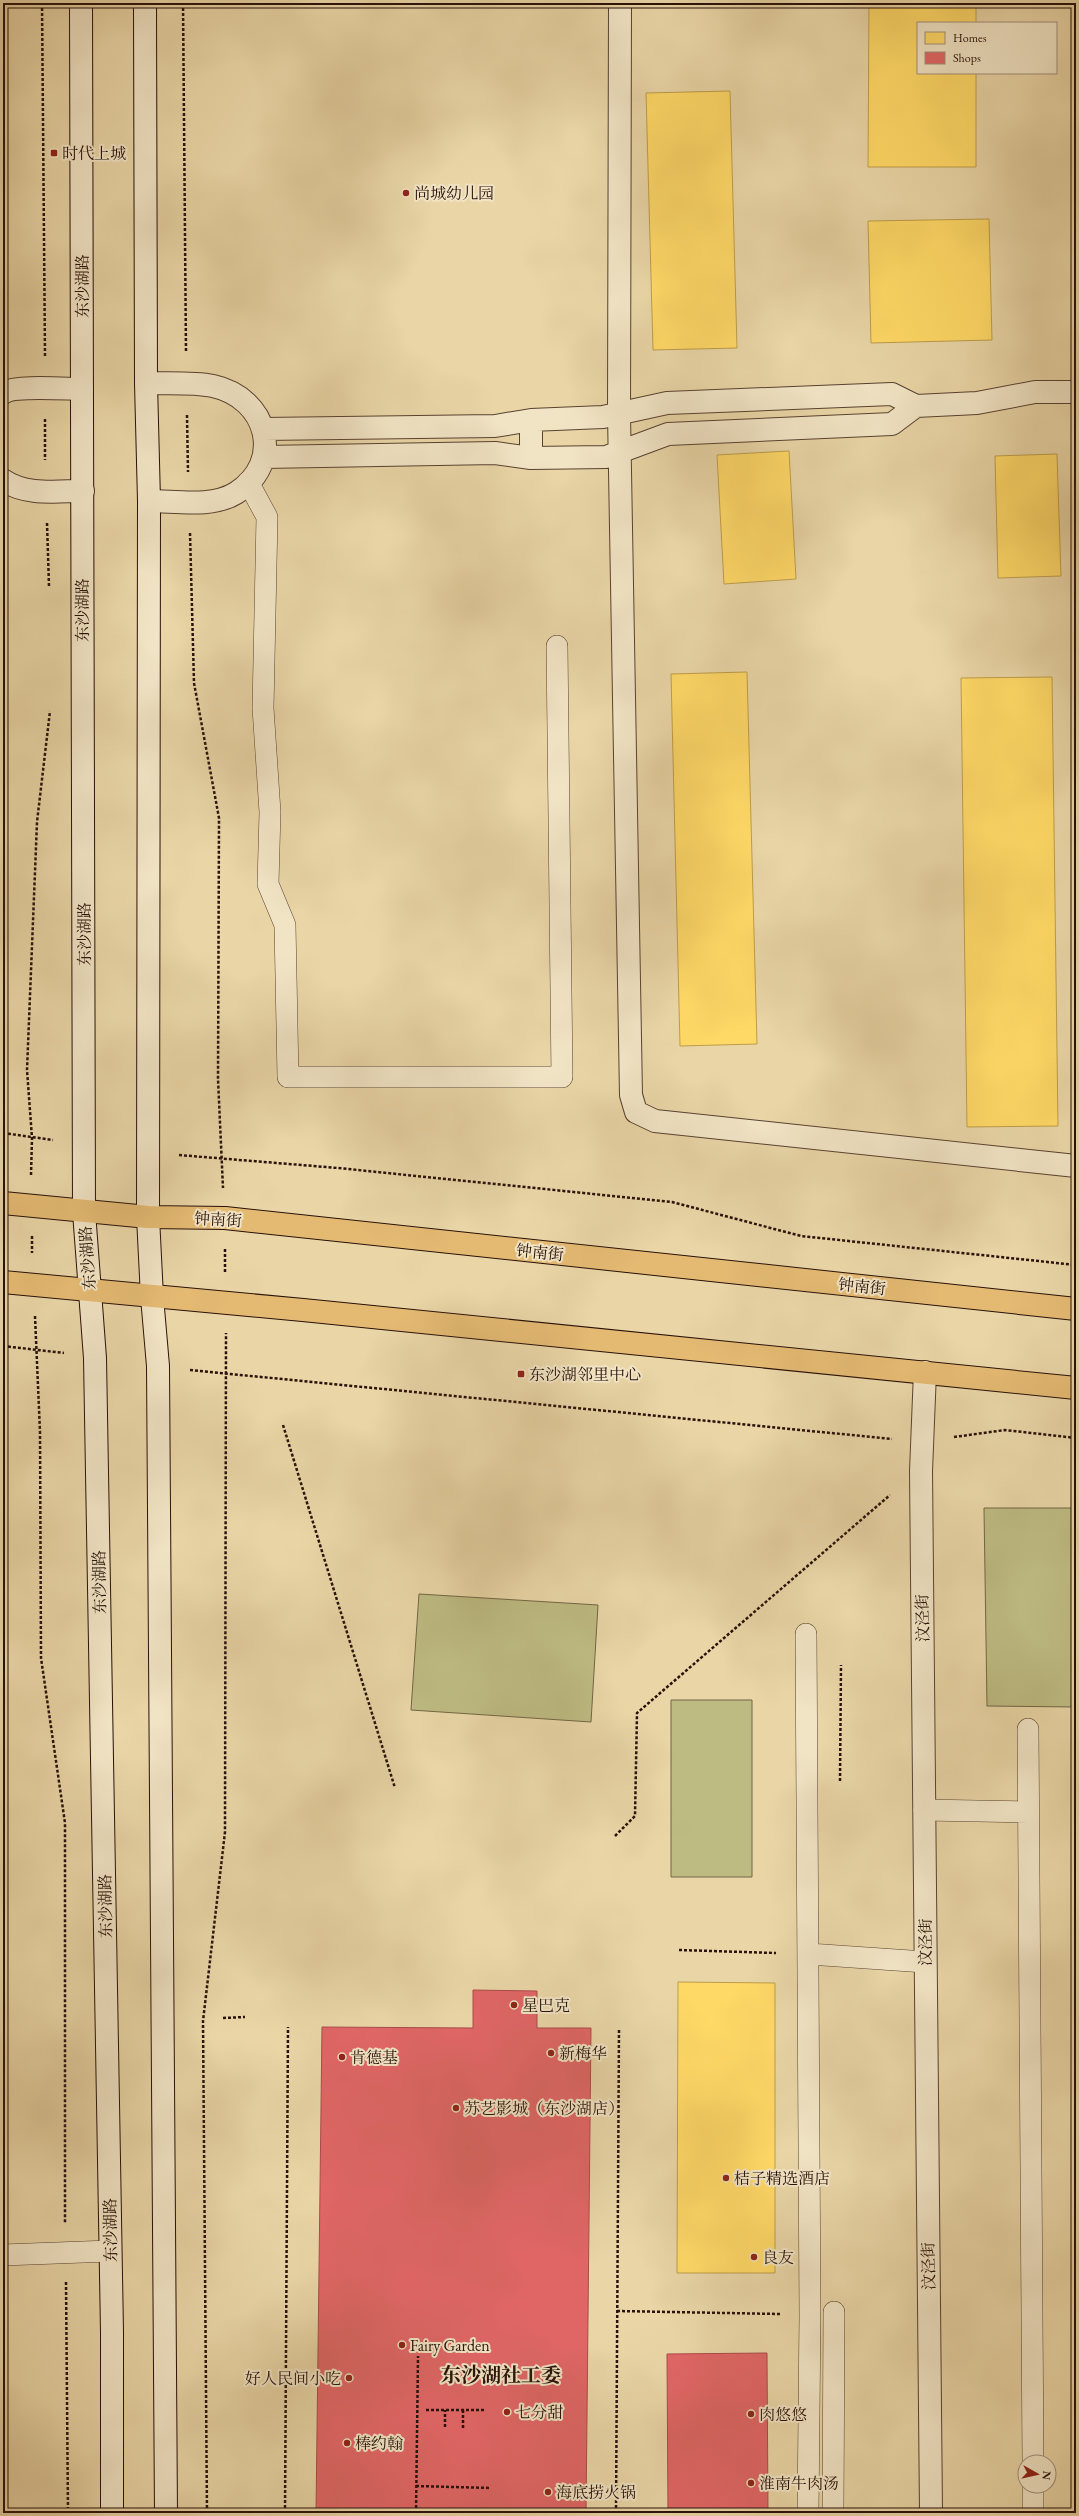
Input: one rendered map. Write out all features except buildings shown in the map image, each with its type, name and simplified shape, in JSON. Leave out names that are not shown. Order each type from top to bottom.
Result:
[{"type":"main road","name":"东沙湖路","points":[[81,3],[83,1144],[84,1212],[95,1358],[110,2251],[112,2513]]},
{"type":"main road","points":[[145,3],[146,383],[149,501],[148,1217],[152,1297],[158,1366],[166,2513]]},
{"type":"main road","points":[[620,3],[618,414],[620,451],[631,1095],[636,1112],[655,1121],[1076,1166]]},
{"type":"main road","points":[[146,383],[214,386],[235,395],[248,403],[257,413],[264,429],[264,457],[258,469],[248,482],[236,493],[215,501],[149,501]]},
{"type":"main road","points":[[3,393],[6,391],[29,389],[82,389]]},
{"type":"main road","points":[[264,429],[495,426],[531,420],[603,417],[667,403],[892,394],[916,406],[977,403],[1035,392],[1076,392]]},
{"type":"main road","points":[[264,457],[495,453],[531,458],[606,457],[668,434],[892,424],[916,406]]},
{"type":"main road","points":[[531,420],[531,458]]},
{"type":"main road","points":[[3,480],[13,487],[31,491],[83,491]]},
{"type":"main road","name":"钟南街","points":[[3,1203],[148,1217],[225,1218],[1076,1309]]},
{"type":"main road","points":[[3,1282],[319,1312],[1076,1388]]},
{"type":"main road","name":"汶泾街","points":[[925,1372],[921,1471],[931,2513]]},
{"type":"lane","points":[[248,482],[268,517],[263,708],[270,812],[268,884],[285,925],[288,1077],[562,1077],[556,646]]},
{"type":"lane","points":[[806,1634],[810,2315],[808,2513]]},
{"type":"lane","points":[[1028,1729],[1033,2454]]},
{"type":"lane","points":[[924,1810],[1028,1812]]},
{"type":"lane","points":[[809,1954],[925,1962]]},
{"type":"lane","points":[[3,2255],[110,2251]]},
{"type":"lane","points":[[833,2513],[834,2312]]},
{"type":"lane","points":[[1033,2494],[1033,2513]]},
{"type":"path","points":[[183,3],[186,384],[194,683],[219,818],[218,1079],[225,1218],[226,1304],[225,1832],[203,2021],[207,2513]]},
{"type":"path","points":[[3,1133],[83,1144]]},
{"type":"path","points":[[148,1152],[222,1160],[338,1168],[672,1202],[801,1236],[1076,1264]]},
{"type":"path","points":[[3,1346],[95,1358]]},
{"type":"path","points":[[158,1366],[225,1374],[922,1442],[1005,1430],[1076,1438]]},
{"type":"path","points":[[283,1425],[395,1788]]},
{"type":"path","points":[[616,1836],[635,1816],[637,1713],[890,1495]]},
{"type":"path","points":[[679,1950],[809,1954]]},
{"type":"path","points":[[223,2018],[245,2018]]},
{"type":"path","points":[[285,2513],[288,2027]]},
{"type":"path","points":[[616,2513],[619,2029]]},
{"type":"path","points":[[617,2311],[810,2315]]},
{"type":"path","points":[[416,2513],[418,2356]]},
{"type":"path","points":[[426,2410],[486,2410]]},
{"type":"path","points":[[445,2410],[445,2428]]},
{"type":"path","points":[[463,2410],[463,2428]]},
{"type":"path","points":[[416,2486],[491,2488]]},
{"type":"shaded area","points":[[984,1508],[1076,1508],[1076,1707],[987,1706]]},
{"type":"shaded area","points":[[419,1594],[598,1605],[591,1722],[411,1710]]},
{"type":"shaded area","points":[[671,1700],[752,1700],[752,1877],[671,1877]]},
{"type":"place","name":"时代上城","points":[[54,153]]},
{"type":"place","name":"尚城幼儿园","points":[[406,193]]},
{"type":"place","name":"东沙湖邻里中心","points":[[521,1374]]},
{"type":"place","name":"星巴克","points":[[514,2005]]},
{"type":"place","name":"新梅华","points":[[551,2053]]},
{"type":"place","name":"肯德基","points":[[342,2057]]},
{"type":"place","name":"苏艺影城（东沙湖店）","points":[[456,2108]]},
{"type":"place","name":"桔子精选酒店","points":[[726,2178]]},
{"type":"place","name":"良友","points":[[754,2257]]},
{"type":"place","name":"Fairy Garden","points":[[402,2345]]},
{"type":"place","name":"好人民间小吃","points":[[349,2378]]},
{"type":"place","name":"七分甜","points":[[507,2412]]},
{"type":"place","name":"肉悠悠","points":[[751,2414]]},
{"type":"place","name":"棒约翰","points":[[347,2443]]},
{"type":"place","name":"淮南牛肉汤","points":[[751,2483]]},
{"type":"place","name":"海底捞火锅","points":[[548,2492]]},
{"type":"district","name":"东沙湖社工委","points":[[501,2375]]}]
